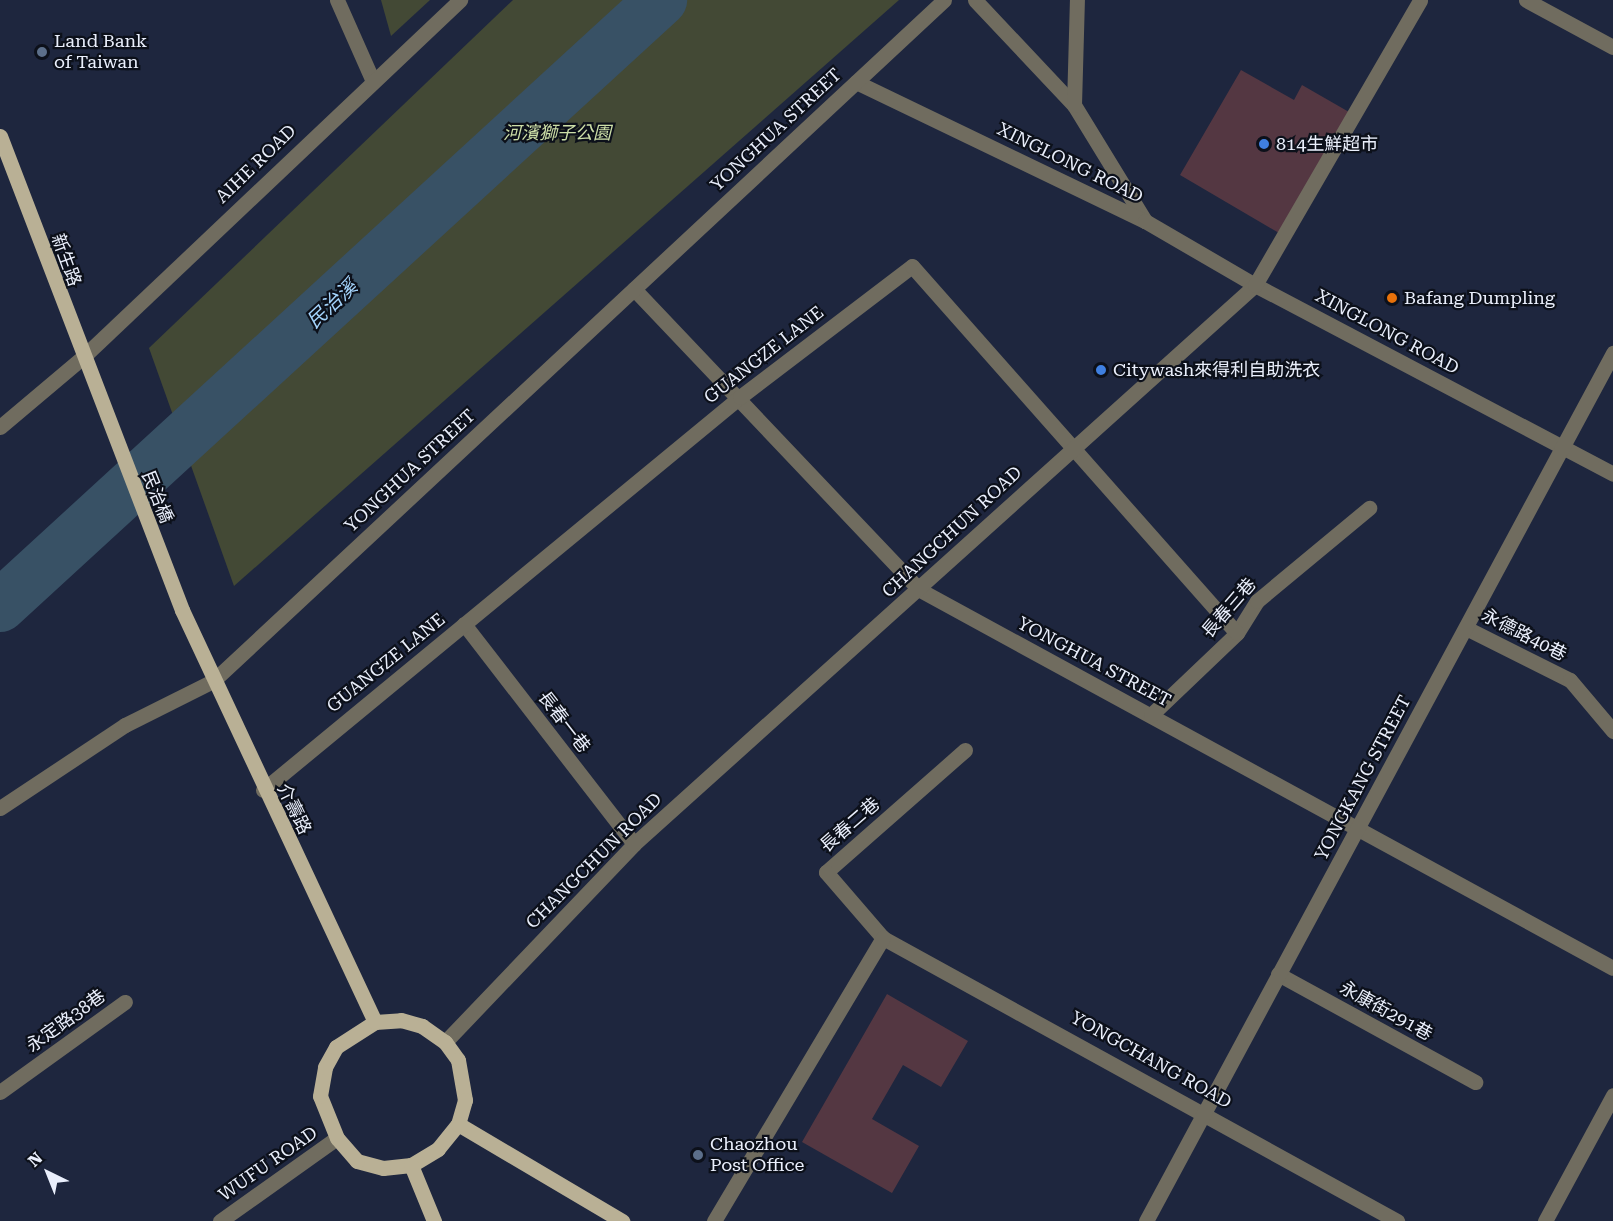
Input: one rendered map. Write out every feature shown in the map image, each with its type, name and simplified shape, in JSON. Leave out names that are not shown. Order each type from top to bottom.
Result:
[{"type":"main road","name":"新生路","points":[[0,136],[97,397]]},
{"type":"main road","name":"民治橋","points":[[97,397],[182,610]]},
{"type":"main road","name":"介壽路","points":[[182,610],[263,790],[375,1022]]},
{"type":"main road","points":[[375,1022],[422,1026],[445,1042],[464,1080],[458,1124],[438,1149],[411,1165],[383,1168],[357,1161],[338,1138],[320,1096],[325,1067],[336,1047],[375,1022]]},
{"type":"main road","points":[[458,1124],[622,1221]]},
{"type":"main road","points":[[411,1165],[434,1221]]},
{"type":"street","points":[[337,0],[372,79]]},
{"type":"street","name":"AIHE ROAD","points":[[0,427],[82,358],[372,79],[460,0]]},
{"type":"street","name":"YONGHUA STREET","points":[[0,808],[125,725],[213,681],[944,0]]},
{"type":"street","name":"XINGLONG ROAD","points":[[975,0],[1074,105],[1145,221]]},
{"type":"street","points":[[1074,105],[1077,0]]},
{"type":"street","name":"CHANGCHUN ROAD","points":[[445,1042],[634,844],[920,590],[1072,446],[1255,285],[1420,0]]},
{"type":"street","points":[[1526,0],[1613,47]]},
{"type":"street","name":"XINGLONG ROAD","points":[[856,82],[1145,221],[1255,285],[1613,474]]},
{"type":"street","name":"GUANGZE LANE","points":[[263,790],[740,397],[912,266],[1237,633]]},
{"type":"street","name":"YONGHUA STREET","points":[[634,289],[740,397],[920,590],[1613,968]]},
{"type":"street","name":"YONGKANG STREET","points":[[1146,1221],[1203,1110],[1359,828],[1613,353]]},
{"type":"street","name":"長春三巷","points":[[1151,715],[1237,633],[1257,601],[1369,508]]},
{"type":"street","name":"長春一巷","points":[[464,624],[634,844]]},
{"type":"street","name":"永德路40巷","points":[[1466,628],[1570,680],[1613,731]]},
{"type":"street","name":"長春二巷","points":[[883,938],[826,872],[965,750]]},
{"type":"street","points":[[714,1221],[883,938]]},
{"type":"street","name":"YONGCHANG ROAD","points":[[883,938],[1203,1110],[1397,1221]]},
{"type":"street","name":"永康街291巷","points":[[1278,974],[1475,1083]]},
{"type":"street","name":"永定路38巷","points":[[0,1092],[125,1002]]},
{"type":"street","points":[[1545,1221],[1613,1095]]},
{"type":"street","name":"WUFU ROAD","points":[[220,1221],[338,1138]]},
{"type":"green space","points":[[381,0],[430,0],[391,36]]},
{"type":"green space","name":"河濱獅子公園","points":[[513,0],[899,0],[234,586],[149,348]]},
{"type":"building","name":"814生鮮超市","points":[[1241,70],[1294,100],[1302,85],[1349,112],[1279,233],[1180,175]]},
{"type":"building","points":[[887,994],[968,1041],[941,1087],[903,1065],[872,1119],[919,1146],[892,1193],[802,1142]]},
{"type":"waterway","name":"民治溪","points":[[0,606],[661,0]]},
{"type":"place","name":"Land Bank of Taiwan","points":[[42,52]]},
{"type":"place","name":"814生鮮超市","points":[[1264,144]]},
{"type":"place","name":"Bafang Dumpling","points":[[1392,298]]},
{"type":"place","name":"Citywash來得利自助洗衣","points":[[1101,370]]},
{"type":"place","name":"Chaozhou Post Office","points":[[698,1155]]}]
